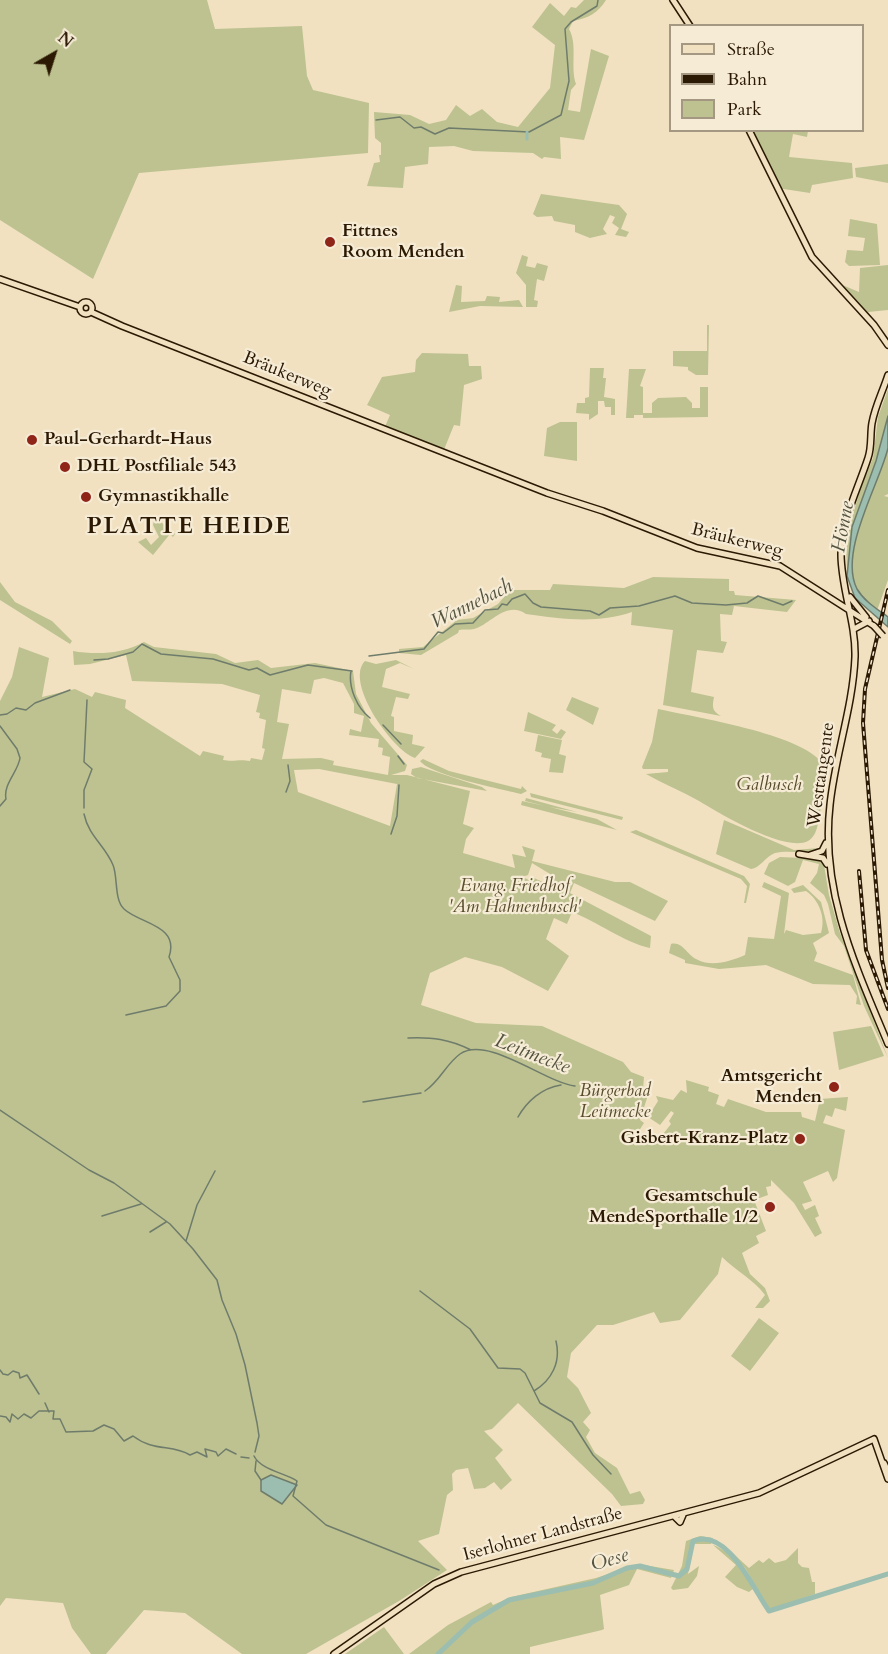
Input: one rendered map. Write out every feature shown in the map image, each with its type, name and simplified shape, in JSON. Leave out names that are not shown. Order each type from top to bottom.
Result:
[{"type":"main road","points":[[673,0],[689,24]]},
{"type":"main road","points":[[750,132],[812,257],[868,318],[888,345]]},
{"type":"main road","points":[[0,279],[80,308],[83,314],[92,312],[92,306],[88,302],[83,303],[80,308]]},
{"type":"main road","name":"Bräukerweg","points":[[92,312],[122,326],[472,464],[488,473],[603,511],[698,548],[780,566],[869,621]]},
{"type":"main road","name":"Westtangente","points":[[888,375],[873,421],[868,458],[844,529],[841,553],[854,629],[853,674],[830,804],[828,839],[829,868],[837,908],[850,952],[888,1044]]},
{"type":"main road","points":[[869,621],[854,629],[848,614],[837,602],[843,599],[847,592],[888,642]]},
{"type":"main road","points":[[810,855],[822,851],[828,839]]},
{"type":"main road","points":[[799,854],[825,859],[829,868]]},
{"type":"main road","points":[[861,1446],[874,1439]]},
{"type":"main road","points":[[874,1439],[888,1479]]},
{"type":"main road","points":[[874,1439],[888,1472]]},
{"type":"main road","points":[[861,1446],[877,1452]]},
{"type":"main road","name":"Iserlohner Landstraße","points":[[334,1654],[434,1584],[461,1572],[675,1517],[681,1521],[683,1515],[767,1490],[861,1446]]},
{"type":"green space","points":[[0,0],[207,0],[215,29],[302,26],[307,76],[313,90],[369,103],[368,153],[139,173],[93,279],[0,220]]},
{"type":"green space","points":[[584,0],[606,0],[592,14],[573,21],[569,29],[573,42],[576,84],[571,90],[568,110],[580,112],[591,49],[609,56],[584,140],[560,137],[561,159],[544,157],[542,159],[533,153],[473,151],[454,146],[429,147],[428,164],[405,167],[403,188],[367,186],[374,163],[380,162],[379,155],[381,155],[381,143],[375,138],[374,112],[410,115],[429,124],[446,120],[456,105],[470,116],[482,109],[497,122],[518,127],[550,88],[555,45],[532,27],[550,3],[564,16],[571,7],[576,8]]},
{"type":"green space","points":[[749,132],[808,132],[807,137],[793,134],[789,157],[852,163],[853,178],[812,185],[810,193],[777,188]]},
{"type":"green space","points":[[888,164],[888,183],[856,177],[855,168]]},
{"type":"green space","points":[[541,194],[619,205],[627,214],[621,229],[629,232],[626,237],[615,235],[619,228],[612,223],[615,217],[610,215],[603,229],[607,234],[590,238],[575,232],[575,225],[554,221],[552,216],[537,217],[533,214]]},
{"type":"green space","points":[[850,219],[877,224],[880,265],[849,266],[845,262],[847,250],[863,251],[865,238],[848,236]]},
{"type":"green space","points":[[522,255],[528,257],[526,266],[535,268],[537,263],[548,266],[544,281],[537,279],[534,300],[538,301],[537,307],[526,307],[526,285],[516,273]]},
{"type":"green space","points":[[888,265],[888,310],[868,312],[886,336],[840,284],[859,292],[860,268]]},
{"type":"green space","points":[[456,285],[462,286],[461,302],[485,301],[487,296],[500,297],[499,302],[519,300],[523,307],[480,306],[449,312]]},
{"type":"green space","points":[[707,325],[709,325],[708,375],[696,375],[688,370],[688,367],[673,366],[673,351],[707,351]]},
{"type":"green space","points":[[422,353],[468,354],[469,366],[481,366],[482,379],[464,385],[460,426],[454,425],[443,452],[384,429],[390,415],[367,405],[382,377],[415,372],[416,360]]},
{"type":"green space","points":[[590,368],[604,368],[603,378],[606,378],[604,397],[615,399],[615,415],[611,415],[611,407],[605,407],[604,401],[598,401],[598,414],[589,420],[589,414],[576,413],[577,403],[585,403],[585,398],[589,397]]},
{"type":"green space","points":[[629,369],[646,369],[640,386],[643,387],[643,413],[652,413],[652,403],[658,398],[686,397],[692,403],[692,408],[700,408],[700,387],[708,387],[708,417],[643,418],[643,415],[634,415],[634,418],[626,418]]},
{"type":"green space","points":[[888,389],[888,494],[884,496],[888,497],[888,580],[875,616],[852,592],[847,571],[846,539],[860,490],[873,458],[878,417]]},
{"type":"green space","points":[[560,422],[577,422],[577,461],[544,456],[547,428]]},
{"type":"green space","points":[[155,517],[175,534],[173,537],[170,534],[153,555],[138,542],[146,538],[151,545],[159,537],[153,525]]},
{"type":"green space","points":[[653,577],[729,579],[729,591],[734,591],[735,595],[796,600],[787,612],[734,606],[732,615],[720,614],[721,641],[727,642],[723,653],[697,650],[691,692],[714,697],[713,708],[721,716],[663,705],[673,630],[631,625],[632,612],[605,618],[579,619],[526,614],[519,610],[512,610],[480,627],[459,630],[458,633],[421,655],[399,653],[399,649],[423,647],[457,620],[473,618],[498,604],[510,590],[550,590],[553,584],[624,588]]},
{"type":"green space","points":[[0,582],[15,602],[52,621],[72,641],[70,644],[0,600]]},
{"type":"green space","points":[[144,642],[154,647],[216,654],[235,663],[258,660],[271,668],[315,663],[353,671],[356,694],[371,723],[407,765],[405,771],[391,775],[407,775],[470,791],[463,824],[474,828],[466,839],[463,853],[515,868],[512,854],[526,857],[522,846],[535,850],[532,861],[615,882],[630,882],[668,901],[655,921],[574,883],[570,893],[651,936],[650,948],[630,941],[572,912],[567,924],[554,918],[546,939],[569,956],[548,991],[502,967],[465,957],[430,973],[421,1005],[476,1023],[542,1026],[623,1062],[631,1072],[644,1077],[643,1089],[649,1092],[640,1120],[644,1123],[635,1137],[660,1138],[671,1124],[669,1121],[674,1113],[671,1111],[660,1125],[648,1117],[658,1101],[656,1096],[673,1100],[681,1090],[687,1093],[686,1080],[709,1087],[708,1091],[719,1095],[716,1104],[724,1107],[728,1099],[766,1112],[801,1112],[802,1117],[815,1121],[820,1099],[848,1097],[846,1111],[835,1108],[832,1117],[826,1115],[823,1123],[845,1130],[837,1178],[833,1182],[828,1171],[803,1182],[812,1201],[802,1204],[805,1210],[815,1205],[819,1216],[815,1218],[822,1233],[815,1237],[794,1203],[771,1180],[771,1186],[766,1187],[768,1195],[754,1200],[766,1231],[756,1236],[759,1243],[742,1253],[750,1274],[765,1288],[770,1301],[763,1308],[755,1308],[765,1295],[722,1257],[718,1274],[680,1320],[660,1323],[654,1312],[613,1325],[597,1325],[571,1353],[567,1377],[578,1388],[591,1413],[583,1422],[590,1430],[586,1437],[595,1453],[617,1468],[630,1494],[640,1491],[645,1500],[643,1504],[621,1506],[612,1494],[518,1403],[492,1429],[484,1431],[503,1450],[495,1458],[512,1480],[501,1490],[494,1482],[485,1488],[474,1489],[468,1468],[456,1470],[452,1474],[453,1490],[447,1495],[439,1534],[418,1541],[447,1570],[399,1601],[306,1654],[242,1654],[185,1613],[144,1610],[106,1654],[91,1654],[72,1628],[63,1603],[6,1598],[0,1606],[0,701],[12,677],[19,647],[49,658],[42,697],[75,689],[92,697],[95,692],[126,700],[125,708],[200,756],[203,751],[224,756],[223,760],[250,761],[251,758],[262,760],[265,749],[262,748],[266,720],[259,718],[260,713],[256,712],[260,695],[222,684],[132,681],[126,655],[90,664],[74,665],[73,651],[109,652]],"holes":[[[324,678],[343,683],[354,704],[354,713],[364,716],[361,732],[350,729],[349,735],[379,739],[378,747],[383,748],[382,755],[390,757],[388,775],[333,765],[334,761],[321,758],[282,759],[289,724],[277,722],[282,689],[311,694],[314,680]],[[319,769],[397,784],[390,826],[298,792],[294,770]],[[532,863],[555,877],[551,886],[532,877],[529,880],[522,877],[528,875]],[[270,1475],[296,1485],[282,1504],[261,1480]]]},
{"type":"green space","points":[[396,660],[414,669],[400,663],[386,669],[382,687],[410,694],[408,699],[396,697],[391,716],[394,717],[394,731],[413,735],[412,744],[425,747],[415,758],[405,752],[384,729],[366,699],[361,684],[360,671],[365,661],[376,664]]},
{"type":"green space","points":[[572,697],[599,708],[593,725],[566,710]]},
{"type":"green space","name":"Galbusch","points":[[658,709],[771,735],[811,753],[822,763],[825,779],[818,826],[812,838],[798,843],[784,842],[769,837],[646,774],[668,772],[668,769],[643,769],[642,767],[652,742]]},
{"type":"green space","points":[[528,712],[556,725],[552,730],[557,734],[561,729],[566,732],[561,739],[524,731]]},
{"type":"green space","points":[[538,735],[562,740],[559,754],[566,756],[563,773],[549,772],[551,759],[541,757],[542,753],[535,751]]},
{"type":"green space","points":[[423,759],[449,771],[521,789],[522,786],[527,791],[521,794],[451,776],[426,766],[420,761]]},
{"type":"green space","points":[[421,767],[482,787],[487,791],[417,778],[411,774],[412,769]]},
{"type":"green space","points":[[530,793],[623,817],[622,820],[531,797]]},
{"type":"green space","points":[[526,798],[577,812],[550,807],[597,819],[617,830],[521,805],[522,801],[545,806],[525,801]]},
{"type":"green space","points":[[724,820],[794,850],[820,848],[809,852],[775,853],[751,869],[716,854]]},
{"type":"green space","points":[[636,830],[744,876],[750,884],[746,903],[744,903],[747,886],[741,879],[630,832]]},
{"type":"green space","points":[[780,857],[823,859],[829,895],[840,933],[888,1058],[864,1006],[844,946],[835,934],[824,895],[810,883],[817,873],[819,864],[803,860],[795,882],[788,886],[764,874],[769,863]]},
{"type":"green space","points":[[764,882],[789,893],[784,934],[786,930],[803,935],[821,933],[823,921],[820,909],[811,895],[806,891],[794,893],[791,889],[803,885],[821,902],[829,933],[813,943],[817,953],[814,961],[853,975],[861,1005],[856,1004],[857,996],[850,985],[813,984],[766,965],[719,969],[685,963],[685,960],[669,953],[671,944],[675,944],[698,960],[709,963],[722,962],[745,955],[748,937],[774,939],[781,896],[762,887]]},
{"type":"green space","points":[[871,1026],[884,1056],[839,1070],[833,1032]]},
{"type":"green space","points":[[759,1318],[779,1333],[750,1371],[731,1356]]},
{"type":"green space","points":[[700,1536],[713,1538],[711,1544],[694,1544],[688,1574],[699,1566],[697,1576],[688,1588],[673,1590],[671,1588],[682,1566],[686,1541]]},
{"type":"green space","points":[[715,1540],[749,1568],[759,1560],[763,1563],[769,1558],[775,1563],[786,1560],[798,1548],[798,1563],[802,1567],[809,1568],[812,1582],[815,1582],[815,1594],[770,1610],[745,1568]]},
{"type":"green space","points":[[713,1545],[732,1557],[754,1588],[749,1592],[737,1587],[725,1577],[736,1565]]},
{"type":"green space","points":[[638,1564],[674,1570],[671,1578],[637,1569],[629,1585],[600,1595],[604,1629],[602,1630],[530,1647],[530,1654],[409,1654],[448,1625],[491,1602],[493,1605],[511,1597],[596,1578]]},
{"type":"green space","points":[[384,1627],[404,1654],[345,1654]]},
{"type":"shaded area","points":[[888,416],[888,448],[856,537],[853,574],[860,593],[871,605],[888,617],[888,627],[855,598],[847,576],[852,527],[876,461]]},
{"type":"shaded area","points":[[271,1475],[297,1485],[282,1504],[261,1491],[261,1480]]},
{"type":"waterway","points":[[376,120],[400,117],[414,128],[421,127],[435,134],[449,128],[529,132],[561,115],[569,81],[565,29],[571,22],[597,6],[598,0]]},
{"type":"waterway","points":[[527,132],[527,139]]},
{"type":"waterway","name":"Wannebach","points":[[369,656],[424,649],[438,632],[443,633],[455,624],[473,623],[485,610],[498,609],[502,604],[507,605],[512,599],[525,594],[533,603],[541,607],[590,611],[599,615],[610,608],[639,606],[675,596],[692,603],[726,605],[747,603],[758,596],[783,605],[792,601]]},
{"type":"waterway","name":"Wannebach","points":[[94,660],[108,659],[133,652],[142,644],[161,654],[213,659],[249,670],[257,668],[270,675],[308,665],[352,671]]},
{"type":"waterway","points":[[351,671],[354,697],[370,718]]},
{"type":"waterway","name":"Wannebach","points":[[0,715],[7,714],[16,708],[26,710],[35,703],[70,690]]},
{"type":"waterway","points":[[84,808],[84,790],[92,769],[84,762],[87,700]]},
{"type":"waterway","points":[[383,725],[401,744]]},
{"type":"waterway","points":[[0,726],[17,749],[20,758],[7,788],[6,799],[0,806]]},
{"type":"waterway","points":[[398,756],[404,764]]},
{"type":"waterway","points":[[286,792],[290,781],[288,765]]},
{"type":"waterway","points":[[391,834],[397,816],[399,785]]},
{"type":"waterway","points":[[84,814],[89,829],[113,865],[121,905],[131,914],[157,927],[169,938],[171,946],[169,957],[180,980],[180,991],[166,1006],[126,1015]]},
{"type":"waterway","points":[[408,1038],[440,1040],[471,1050]]},
{"type":"waterway","name":"Leitmecke","points":[[425,1091],[455,1058],[472,1050],[501,1055],[563,1083],[575,1086]]},
{"type":"waterway","points":[[518,1117],[536,1096],[561,1085]]},
{"type":"waterway","name":"Leitmecke","points":[[363,1102],[421,1093]]},
{"type":"waterway","points":[[0,1110],[89,1170],[114,1183],[170,1224],[217,1280],[245,1365],[259,1436],[255,1452]]},
{"type":"waterway","points":[[186,1241],[197,1205],[215,1171]]},
{"type":"waterway","points":[[102,1216],[141,1204]]},
{"type":"waterway","points":[[150,1232],[166,1222]]},
{"type":"waterway","points":[[420,1291],[470,1329],[498,1368],[520,1369],[525,1373],[540,1403],[572,1422],[593,1455],[611,1474]]},
{"type":"waterway","points":[[534,1391],[546,1382],[554,1370],[557,1356],[556,1341]]},
{"type":"waterway","points":[[0,1370],[3,1374],[8,1375],[13,1371],[19,1373],[20,1378],[27,1375],[39,1394]]},
{"type":"waterway","points":[[45,1403],[49,1412]]},
{"type":"waterway","points":[[0,1416],[6,1417],[10,1422],[12,1414],[18,1419],[24,1414],[31,1418],[39,1411],[54,1411],[53,1419],[60,1419],[66,1432],[93,1431],[104,1425],[114,1429],[124,1441],[133,1436],[148,1444],[190,1455],[197,1452],[207,1457],[205,1449],[216,1452],[218,1456],[226,1449],[236,1454]]},
{"type":"waterway","points":[[254,1456],[262,1465],[297,1481],[293,1496],[326,1525],[439,1570]]},
{"type":"waterway","points":[[241,1457],[249,1458]]},
{"type":"waterway","points":[[256,1461],[255,1471],[261,1480]]},
{"type":"waterway","name":"Oese","points":[[438,1654],[472,1622],[509,1600],[593,1583],[627,1568],[640,1566],[679,1576],[687,1569],[693,1541],[706,1539],[718,1543],[728,1552],[748,1576],[769,1611],[888,1574]]},
{"type":"railway","points":[[888,590],[865,689],[863,723],[882,960],[888,988]]},
{"type":"railway","points":[[859,871],[866,950],[888,1009]]},
{"type":"place","name":"Fittnes Room Menden","points":[[330,242]]},
{"type":"place","name":"Paul-Gerhardt-Haus","points":[[32,440]]},
{"type":"place","name":"DHL Postfiliale 543","points":[[65,467]]},
{"type":"place","name":"Gymnastikhalle","points":[[86,497]]},
{"type":"place","name":"Amtsgericht Menden","points":[[834,1087]]},
{"type":"place","name":"Gisbert-Kranz-Platz","points":[[800,1139]]},
{"type":"place","name":"Gesamtschule MendeSporthalle 1/2","points":[[770,1207]]},
{"type":"district","name":"PLATTE HEIDE","points":[[189,527]]},
{"type":"water label","name":"Hönne","points":[[844,527]]},
{"type":"park label","name":"Evang. Friedhof 'Am Hahnenbusch'","points":[[515,897]]},
{"type":"park label","name":"Bürgerbad Leitmecke","points":[[615,1102]]}]
